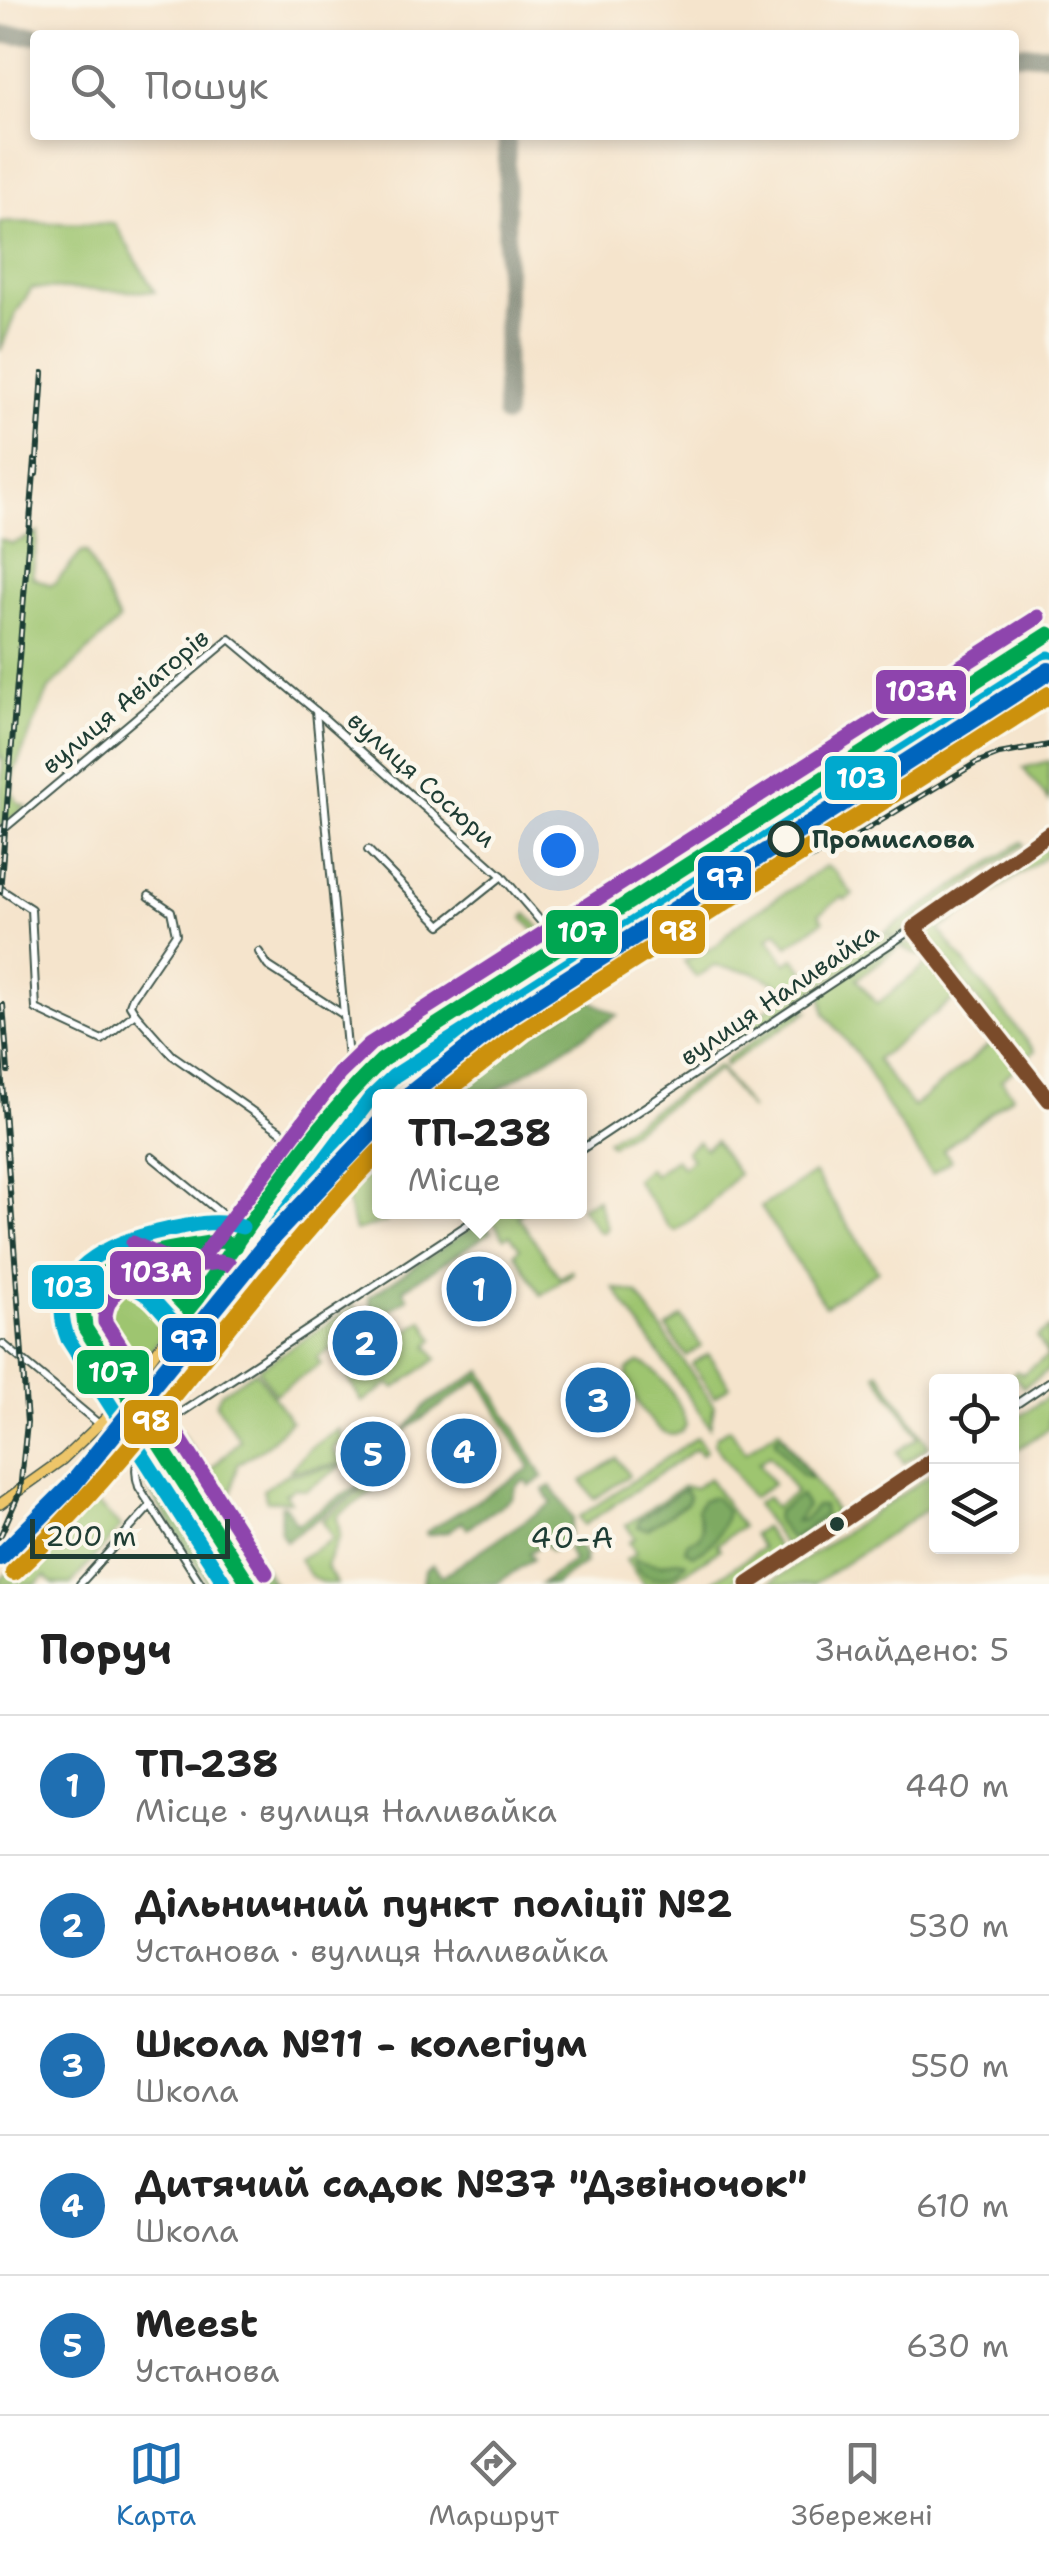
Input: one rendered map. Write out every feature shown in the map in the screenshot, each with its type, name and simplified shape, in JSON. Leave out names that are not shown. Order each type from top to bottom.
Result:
[{"type":"main road","points":[[0,1504],[63,1459],[132,1389],[355,1086],[404,1044],[1049,634]]},
{"type":"main road","points":[[236,1246],[222,1241],[126,1262],[100,1272],[83,1300],[81,1312],[85,1328],[249,1584]]},
{"type":"main road","points":[[126,1262],[150,1270],[163,1280],[188,1310]]},
{"type":"street","name":"вулиця Сосюри","points":[[230,639],[502,876],[560,944]]},
{"type":"street","name":"вулиця Авіаторів","points":[[0,832],[230,639]]},
{"type":"street","points":[[316,711],[350,1080],[355,1086]]},
{"type":"street","name":"вулиця Наливайка","points":[[587,1146],[914,928],[1049,832]]},
{"type":"street","name":"вулиця Сосюри","points":[[368,850],[441,926],[502,876]]},
{"type":"street","points":[[0,888],[32,909],[36,1010],[102,1040],[135,1013]]},
{"type":"street","points":[[149,896],[171,912],[176,934],[130,1005],[172,1055],[306,1149]]},
{"type":"street","points":[[914,928],[1049,1100]]},
{"type":"street","points":[[259,952],[268,966],[345,1015]]},
{"type":"street","points":[[152,1157],[245,1233]]},
{"type":"street","points":[[201,1584],[139,1487],[135,1469],[142,1447],[156,1429],[477,1219]]},
{"type":"street","points":[[3,1344],[100,1425]]},
{"type":"street","points":[[1019,1402],[1049,1382]]},
{"type":"street","points":[[748,1584],[929,1463]]},
{"type":"street","points":[[80,1584],[150,1506]]},
{"type":"green space","points":[[0,222],[115,224],[155,292],[32,288],[0,351]]},
{"type":"green space","points":[[38,533],[32,577],[51,585],[82,552],[87,552],[119,621],[49,689],[12,776],[12,793],[19,804],[26,806],[0,828],[0,539],[12,544]]},
{"type":"green space","points":[[1049,761],[1049,801],[1023,768]]},
{"type":"green space","points":[[767,820],[778,836],[695,889],[685,873]]},
{"type":"green space","points":[[1022,842],[1024,845],[896,937],[885,933],[893,938],[736,1042],[727,1037],[792,992],[753,972],[714,966],[696,977],[684,961],[716,946],[737,924],[826,866],[853,895],[845,900],[842,897],[819,914],[823,921],[788,946],[777,931],[768,938],[786,963],[794,958],[812,980]]},
{"type":"green space","points":[[1038,846],[1049,854],[939,930],[1035,1051],[1023,1060],[924,927],[932,916]]},
{"type":"green space","points":[[527,914],[545,933],[544,942],[404,1033],[364,1065],[356,1062],[399,1027],[540,937],[523,918]]},
{"type":"green space","points":[[898,942],[922,946],[959,995],[876,1060],[913,1107],[995,1040],[1016,1068],[1001,1080],[1013,1095],[943,1150],[951,1160],[932,1174],[865,1065],[825,1014],[821,992]],"holes":[[[900,946],[931,961],[877,1004],[857,979]]]},
{"type":"green space","points":[[588,999],[617,1015],[499,1089],[450,1089]]},
{"type":"green space","points":[[798,1010],[808,1011],[725,1066],[724,1061]]},
{"type":"green space","points":[[719,1066],[751,1110],[719,1070],[611,1145],[607,1140]]},
{"type":"green space","points":[[343,1135],[352,1143],[290,1211],[279,1204],[310,1164],[326,1157]]},
{"type":"green space","points":[[698,1141],[705,1149],[715,1141],[738,1174],[706,1208],[676,1231],[669,1227],[635,1179],[648,1168],[654,1175],[675,1159],[683,1167],[692,1159],[686,1151]]},
{"type":"green space","points":[[372,1168],[372,1219],[386,1222],[355,1231],[343,1187],[354,1185]]},
{"type":"green space","points":[[814,1173],[878,1271],[825,1306],[761,1207]]},
{"type":"green space","points":[[597,1199],[607,1227],[604,1232],[599,1232],[587,1216],[587,1204]]},
{"type":"green space","points":[[222,1217],[220,1226],[207,1233],[106,1255],[86,1267],[75,1282],[72,1318],[108,1389],[100,1396],[80,1367],[55,1317],[76,1269],[88,1254],[105,1246],[203,1231]]},
{"type":"green space","points":[[492,1219],[520,1219],[560,1278],[572,1270],[573,1273],[541,1295],[515,1253],[520,1248],[510,1235],[504,1238]]},
{"type":"green space","points":[[483,1220],[491,1232],[403,1289],[408,1298],[386,1313],[383,1310],[373,1316],[369,1297]]},
{"type":"green space","points":[[211,1249],[216,1252],[217,1261],[197,1288],[186,1291],[175,1287],[170,1277],[176,1261]]},
{"type":"green space","points":[[123,1276],[145,1279],[159,1289],[165,1303],[165,1320],[160,1338],[150,1352],[138,1362],[123,1365],[98,1326],[94,1303],[107,1283]]},
{"type":"green space","points":[[614,1288],[637,1293],[714,1406],[710,1428]]},
{"type":"green space","points":[[355,1306],[366,1326],[317,1358],[321,1364],[275,1394],[258,1369]]},
{"type":"green space","points":[[682,1317],[701,1346],[686,1356],[667,1328]]},
{"type":"green space","points":[[423,1320],[434,1339],[428,1346],[437,1359],[395,1388],[389,1384],[362,1402],[346,1375]]},
{"type":"green space","points":[[1049,1328],[1049,1370],[1023,1387],[1019,1374],[1013,1374],[1017,1371],[1022,1374],[1048,1356],[1037,1337]]},
{"type":"green space","points":[[708,1354],[730,1386],[714,1397],[692,1364]]},
{"type":"green space","points":[[639,1362],[654,1371],[675,1398],[686,1425],[678,1434],[658,1428],[640,1405],[627,1370]]},
{"type":"green space","points":[[255,1371],[291,1421],[266,1446],[237,1464],[230,1504],[208,1472],[240,1440],[216,1404],[221,1393]]},
{"type":"green space","points":[[482,1371],[543,1477],[530,1486],[525,1480],[516,1486],[512,1498],[467,1528],[462,1522],[447,1532],[427,1535],[426,1532],[530,1468],[479,1379],[403,1432],[426,1405]]},
{"type":"green space","points":[[879,1372],[929,1446],[904,1463],[897,1452],[919,1437],[876,1374]]},
{"type":"green space","points":[[1049,1396],[1049,1428],[1019,1448],[1019,1416]]},
{"type":"green space","points":[[729,1428],[746,1452],[779,1429],[836,1512],[785,1546],[756,1504],[767,1497],[775,1507],[796,1492],[770,1455],[758,1463],[773,1484],[752,1498],[714,1443]]},
{"type":"green space","points":[[339,1429],[343,1441],[333,1449],[340,1459],[348,1454],[348,1463],[289,1471],[310,1448]]},
{"type":"green space","points":[[180,1432],[230,1504],[226,1508],[274,1584],[261,1584],[164,1433]]},
{"type":"green space","points":[[781,1434],[811,1478],[802,1476],[775,1442]]},
{"type":"green space","points":[[697,1437],[706,1451],[701,1455],[696,1449],[584,1525],[579,1517]]},
{"type":"green space","points":[[617,1458],[629,1476],[594,1499],[582,1481]]},
{"type":"green space","points":[[342,1466],[306,1490],[295,1488],[285,1494],[290,1501],[267,1501],[263,1490],[285,1475]]},
{"type":"green space","points":[[160,1468],[235,1584],[208,1584],[142,1479]]},
{"type":"green space","points":[[380,1471],[286,1541],[280,1531],[281,1505],[297,1524]]},
{"type":"green space","points":[[929,1476],[929,1508],[814,1584],[768,1584]]},
{"type":"green space","points":[[381,1477],[385,1483],[337,1516],[340,1536],[326,1566],[337,1584],[314,1578],[299,1559],[333,1539],[322,1520]]},
{"type":"green space","points":[[709,1478],[742,1527],[717,1544],[720,1549],[667,1584],[643,1584],[626,1560],[636,1553],[629,1542],[635,1538],[626,1525],[683,1486],[694,1488]]},
{"type":"green space","points":[[551,1486],[573,1518],[567,1541],[551,1551],[544,1543],[529,1553],[533,1559],[496,1584],[423,1584],[425,1570],[433,1564],[442,1576],[552,1503],[544,1490]]},
{"type":"green space","points":[[684,1489],[688,1502],[648,1529],[638,1527],[639,1520]]},
{"type":"green space","points":[[88,1495],[121,1527],[71,1584],[54,1584],[45,1576],[36,1584],[0,1584],[0,1580],[54,1533]]},
{"type":"green space","points":[[800,1495],[807,1506],[796,1521],[804,1520],[816,1506],[823,1506],[824,1515],[795,1537],[789,1537],[776,1520],[777,1512]]},
{"type":"green space","points":[[714,1497],[727,1511],[723,1525],[710,1544],[692,1555],[685,1550],[702,1529],[697,1509],[703,1500]]},
{"type":"green space","points":[[764,1527],[779,1550],[727,1584],[709,1584],[762,1548],[753,1534]]},
{"type":"green space","points":[[577,1543],[586,1556],[582,1559],[585,1563],[555,1584],[541,1584],[574,1561],[567,1549]]},
{"type":"green space","points":[[634,1559],[660,1565],[678,1560],[686,1563],[672,1575],[656,1578],[641,1573]]},
{"type":"taxiway","points":[[0,35],[30,35]]},
{"type":"taxiway","points":[[1019,54],[1049,54]]},
{"type":"taxiway","points":[[505,415],[507,140]]},
{"type":"railway","points":[[36,474],[43,373]]},
{"type":"railway","points":[[0,892],[35,460]]},
{"type":"railway","points":[[793,867],[852,838],[976,763],[999,754],[1049,745]]},
{"type":"railway","points":[[3,1005],[8,1071]]},
{"type":"railway","points":[[0,1055],[27,1423],[20,1491],[0,1537]]},
{"type":"transit line","name":"103А","points":[[133,1243],[165,1258],[187,1278],[339,1074],[370,1044],[1038,617]]},
{"type":"transit line","name":"107","points":[[189,1310],[304,1149],[382,1060],[1049,634]]},
{"type":"transit line","name":"103","points":[[380,1089],[394,1076],[1049,658]]},
{"type":"transit line","name":"97","points":[[417,1089],[512,1014],[1049,671]]},
{"type":"transit line","name":"98","points":[[449,1089],[524,1030],[1049,695]]},
{"type":"transit line","points":[[914,928],[1049,833]]},
{"type":"transit line","points":[[914,928],[1049,1100]]},
{"type":"transit line","name":"103","points":[[119,1281],[148,1296],[177,1325],[199,1327],[372,1097]]},
{"type":"transit line","name":"97","points":[[0,1557],[71,1486],[273,1236],[372,1131]]},
{"type":"transit line","name":"98","points":[[14,1572],[110,1471],[286,1256],[372,1159]]},
{"type":"transit line","name":"103","points":[[225,1584],[68,1339],[62,1315],[64,1294],[73,1277],[105,1251],[145,1235],[185,1226],[214,1223],[242,1227]]},
{"type":"transit line","name":"107","points":[[236,1246],[221,1241],[141,1256],[121,1264],[103,1274],[91,1287],[83,1310],[85,1328],[249,1584]]},
{"type":"transit line","name":"107","points":[[126,1262],[161,1281],[189,1310]]},
{"type":"transit line","name":"103А","points":[[230,1265],[219,1262],[166,1270],[130,1282],[116,1292],[108,1305],[105,1322],[266,1573]]},
{"type":"transit line","points":[[748,1584],[929,1463]]},
{"type":"place","name":"Промислова","points":[[786,839]]},
{"type":"place","name":"ТП-238","points":[[479,1289]]},
{"type":"place","name":"Дільничний пункт поліції №2","points":[[365,1343]]},
{"type":"place","name":"Школа №11 - колегіум","points":[[598,1400]]},
{"type":"place","name":"Дитячий садок №37 \"Дзвіночок\"","points":[[464,1451]]},
{"type":"place","name":"Meest","points":[[373,1454]]},
{"type":"district","name":"40-А","points":[[573,1537]]}]
